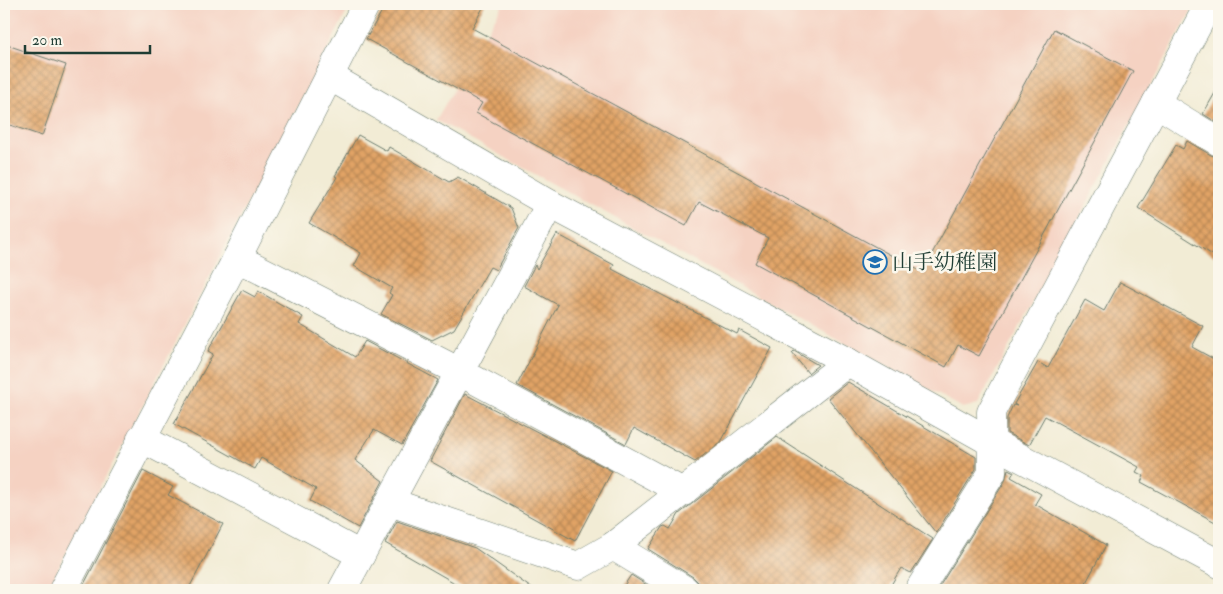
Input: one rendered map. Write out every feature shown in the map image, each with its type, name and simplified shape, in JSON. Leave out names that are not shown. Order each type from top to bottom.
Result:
[{"type":"street","points":[[63,590],[237,258],[366,4]]},
{"type":"street","points":[[919,590],[992,473],[991,412],[1209,4]]},
{"type":"street","points":[[329,76],[550,204],[848,362],[993,443],[1219,564]]},
{"type":"street","points":[[1156,103],[1219,142]]},
{"type":"street","points":[[342,590],[550,204]]},
{"type":"street","points":[[237,258],[460,372],[683,492]]},
{"type":"street","points":[[390,502],[578,566],[613,546],[848,362]]},
{"type":"street","points":[[141,438],[361,555]]},
{"type":"street","points":[[613,546],[684,590]]},
{"type":"shaded area","points":[[4,4],[351,4],[47,590],[4,590]]},
{"type":"shaded area","name":"山手幼稚園","points":[[503,4],[1195,4],[978,404],[963,408],[436,120]]},
{"type":"building","points":[[386,4],[485,4],[472,28],[922,272],[1054,29],[1133,71],[979,356],[958,345],[946,367],[755,263],[768,238],[699,202],[686,226],[476,113],[482,103],[366,39]]},
{"type":"building","points":[[4,44],[66,65],[42,136],[4,123]]},
{"type":"building","points":[[1219,86],[1219,124],[1203,114]]},
{"type":"building","points":[[358,135],[387,151],[389,147],[449,182],[458,177],[511,208],[519,228],[496,270],[490,267],[454,329],[432,340],[381,314],[392,295],[389,293],[392,288],[354,266],[361,253],[309,223],[337,177],[335,176]]},
{"type":"building","points":[[1187,141],[1219,158],[1219,259],[1138,208],[1176,145],[1183,149]]},
{"type":"building","points":[[557,234],[614,265],[612,269],[737,334],[739,330],[772,348],[721,442],[695,462],[634,428],[626,444],[517,385],[558,305],[524,286],[535,265],[537,269]]},
{"type":"building","points":[[1120,282],[1203,326],[1192,347],[1219,362],[1219,524],[1141,482],[1144,476],[1136,472],[1139,467],[1045,416],[1029,445],[1007,433],[1007,418],[1013,405],[1017,406],[1014,404],[1038,362],[1048,368],[1085,300],[1104,311]]},
{"type":"building","points":[[242,290],[255,297],[258,291],[303,317],[299,324],[355,357],[365,341],[438,380],[402,445],[374,430],[355,460],[383,481],[358,528],[310,501],[316,489],[261,458],[255,469],[174,424],[213,354],[208,351]]},
{"type":"building","points":[[794,351],[818,365],[808,373],[792,353]]},
{"type":"building","points":[[848,382],[976,457],[976,469],[936,533],[828,398]]},
{"type":"building","points":[[465,394],[612,471],[575,541],[430,461]]},
{"type":"building","points":[[777,437],[933,539],[911,573],[901,568],[888,590],[701,590],[698,582],[693,577],[648,549],[662,527],[665,526],[670,529],[679,514]]},
{"type":"building","points":[[1008,469],[1014,472],[1011,477],[1041,494],[1035,504],[1106,545],[1082,590],[943,590],[939,587],[1005,481]]},
{"type":"building","points":[[143,471],[173,487],[168,495],[223,524],[188,590],[81,590]]},
{"type":"building","points":[[397,521],[475,548],[534,590],[467,590],[385,543]]},
{"type":"building","points":[[631,575],[655,590],[621,590]]},
{"type":"place","name":"山手幼稚園","points":[[875,262]]}]
